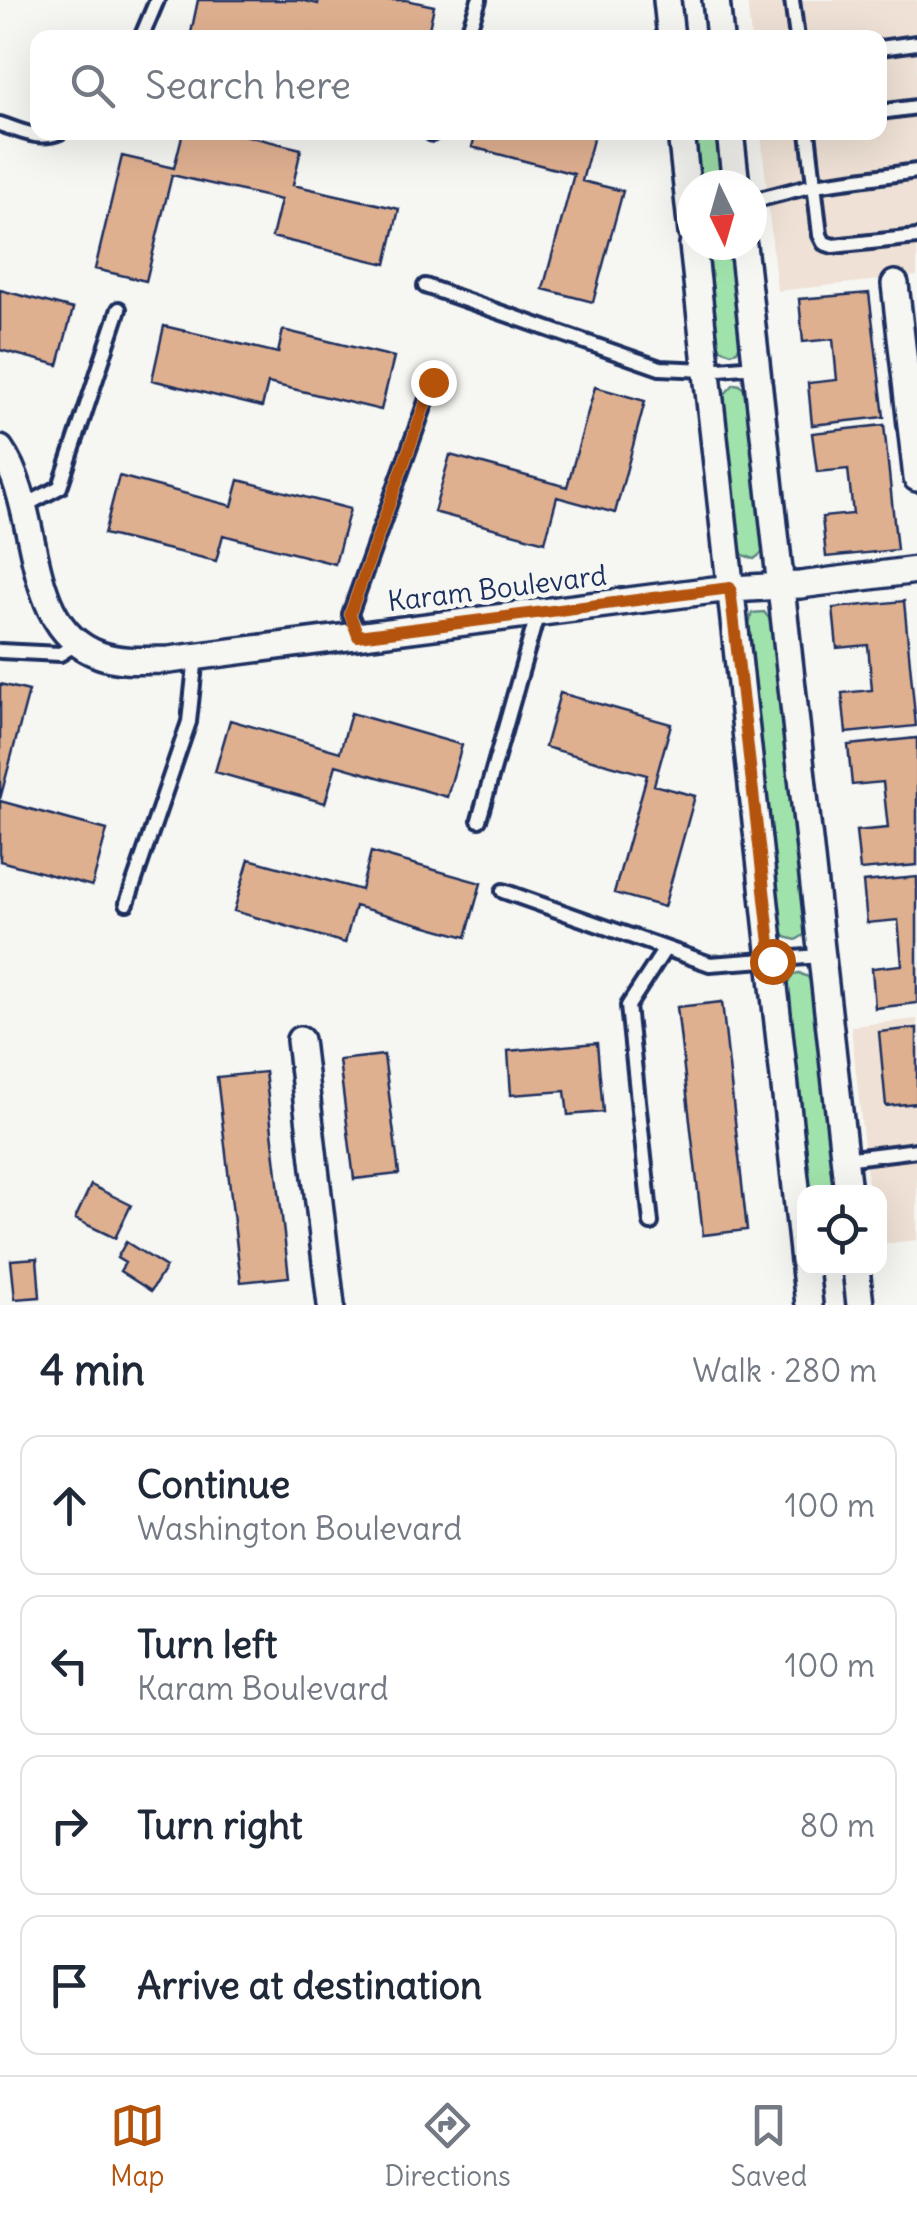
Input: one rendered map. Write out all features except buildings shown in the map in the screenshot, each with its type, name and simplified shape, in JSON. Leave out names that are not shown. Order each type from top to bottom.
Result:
[{"type":"street","points":[[666,0],[669,30]]},
{"type":"street","points":[[716,0],[719,30]]},
{"type":"street","points":[[682,140],[685,170]]},
{"type":"street","points":[[731,140],[734,170]]},
{"type":"street","points":[[695,260],[797,1191]]},
{"type":"street","points":[[745,260],[847,1185]]},
{"type":"street","points":[[896,284],[917,478]]},
{"type":"street","name":"Karam Boulevard","points":[[0,449],[26,505],[43,596],[52,614],[79,642],[100,655],[130,660],[196,656],[730,588],[800,585],[917,570]]},
{"type":"street","points":[[300,1040],[331,1305]]},
{"type":"street","points":[[806,1275],[810,1305]]},
{"type":"street","points":[[857,1275],[860,1305]]},
{"type":"lane","points":[[145,30],[156,0]]},
{"type":"lane","points":[[469,30],[479,0]]},
{"type":"lane","points":[[792,0],[796,30]]},
{"type":"lane","points":[[887,47],[917,43]]},
{"type":"lane","points":[[887,111],[917,107]]},
{"type":"lane","points":[[0,124],[30,134]]},
{"type":"lane","points":[[809,140],[824,243],[833,246],[917,237]]},
{"type":"lane","points":[[767,197],[814,185],[917,170]]},
{"type":"lane","points":[[425,286],[660,368],[756,366]]},
{"type":"lane","points":[[26,505],[60,487],[119,309]]},
{"type":"lane","points":[[358,636],[350,614],[433,382]]},
{"type":"lane","points":[[479,820],[538,612]]},
{"type":"lane","points":[[0,651],[60,654],[79,642]]},
{"type":"lane","points":[[127,902],[189,722],[196,656]]},
{"type":"lane","points":[[502,891],[710,964],[821,956]]},
{"type":"lane","points":[[652,1224],[628,1006],[665,948]]},
{"type":"lane","points":[[844,1159],[917,1150]]},
{"type":"shaded area","points":[[747,0],[917,0],[917,276],[777,291],[762,140],[887,140],[887,30],[750,30]]},
{"type":"shaded area","points":[[917,1019],[917,1240],[887,1243],[887,1185],[868,1185],[851,1026]]},
{"type":"green space","points":[[695,140],[718,140],[720,170],[698,170]]},
{"type":"green space","points":[[710,260],[733,260],[741,342],[737,351],[731,353],[718,343]]},
{"type":"green space","points":[[734,384],[747,393],[764,547],[754,559],[740,550],[722,397]]},
{"type":"green space","points":[[764,612],[772,622],[805,930],[796,940],[785,937],[782,931],[749,624],[752,613]]},
{"type":"green space","points":[[793,974],[808,977],[811,982],[833,1185],[809,1185],[788,985]]},
{"type":"route","points":[[433,382],[350,614],[358,636],[730,588],[772,961]]}]
